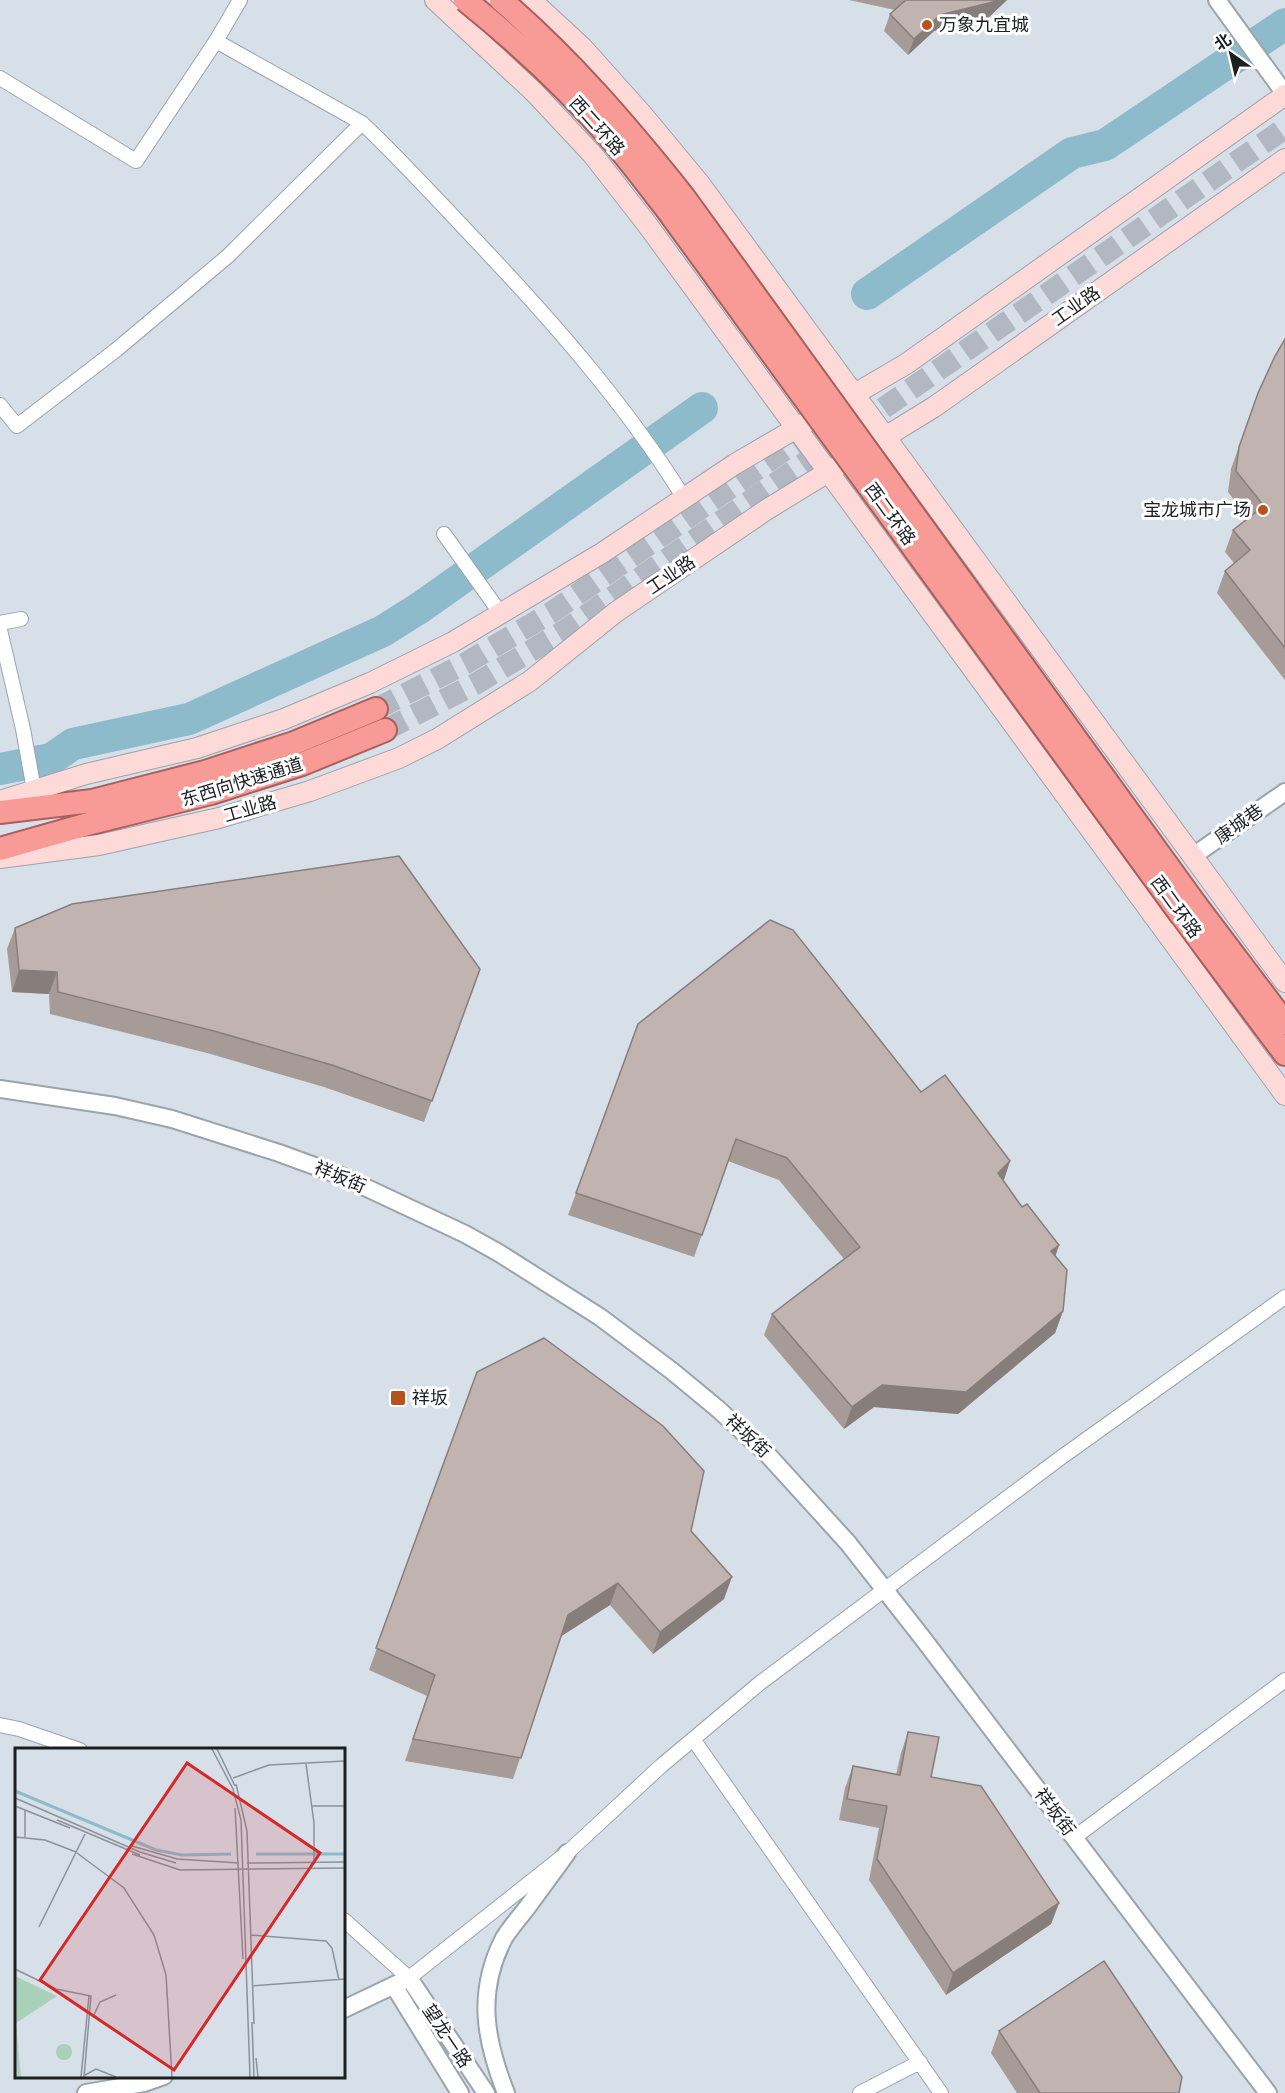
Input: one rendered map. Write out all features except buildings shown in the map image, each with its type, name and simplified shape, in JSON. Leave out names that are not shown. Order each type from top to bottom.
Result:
[{"type":"highway","name":"西二环路","points":[[465,0],[550,75],[611,139],[666,208],[1189,910],[1285,1023]]},
{"type":"highway","name":"西二环路","points":[[501,0],[566,60],[626,125],[683,196],[1189,910],[1285,1054]]},
{"type":"highway","name":"东西向快速通道","points":[[93,811],[294,743],[376,709]]},
{"type":"highway","name":"东西向快速通道","points":[[93,811],[222,790],[302,764],[385,730]]},
{"type":"highway","points":[[0,812],[93,811]]},
{"type":"highway","points":[[0,849],[93,811]]},
{"type":"main road","points":[[435,0],[534,92],[593,155],[646,223],[1285,1095]]},
{"type":"main road","points":[[531,0],[582,47],[693,175],[1285,982]]},
{"type":"main road","points":[[0,801],[86,774],[197,748],[285,719],[381,678],[453,642],[602,553],[735,464],[906,364],[1285,94]]},
{"type":"main road","name":"工业路","points":[[0,858],[99,845],[219,818],[310,791],[399,758],[437,740],[530,681],[616,612],[766,510],[944,400],[1285,159]]},
{"type":"street","points":[[0,78],[136,161],[216,41],[240,0]]},
{"type":"street","points":[[1217,0],[1285,94]]},
{"type":"street","points":[[216,41],[362,123],[519,285],[594,372],[643,435],[684,498]]},
{"type":"street","points":[[0,405],[16,426],[116,350],[228,256],[362,123]]},
{"type":"street","points":[[444,534],[501,614]]},
{"type":"street","points":[[0,623],[21,619]]},
{"type":"street","points":[[0,630],[23,729],[34,790]]},
{"type":"street","name":"康城巷","points":[[1193,856],[1285,792]]},
{"type":"street","name":"祥坂街","points":[[0,1089],[136,1111],[243,1141],[339,1175],[465,1234],[500,1253],[600,1317],[672,1371],[741,1429],[805,1494],[886,1590],[1268,2093]]},
{"type":"street","points":[[345,2009],[409,1978],[567,1853],[661,1766],[760,1683],[1059,1459],[1285,1297]]},
{"type":"street","points":[[1075,1837],[1285,1680]]},
{"type":"street","points":[[0,1725],[77,1748]]},
{"type":"street","points":[[693,1739],[941,2093]]},
{"type":"street","points":[[506,2093],[494,2064],[487,2032],[487,1995],[491,1973],[505,1937],[567,1853]]},
{"type":"street","points":[[345,1921],[409,1978]]},
{"type":"street","name":"望龙一路","points":[[409,1978],[486,2093]]},
{"type":"street","name":"望龙一路","points":[[394,1986],[460,2093]]},
{"type":"street","points":[[860,2093],[920,2062]]},
{"type":"street","points":[[86,2093],[144,2083],[159,2078]]},
{"type":"waterway","points":[[867,294],[1072,153],[1105,145],[1285,24]]},
{"type":"waterway","points":[[0,769],[51,759],[73,744],[189,719],[383,631],[421,607],[702,408]]},
{"type":"tunnel","points":[[385,730],[477,683],[564,631],[1285,128]]},
{"type":"tunnel","points":[[376,709],[466,663],[552,612],[839,412]]},
{"type":"place","name":"万象九宜城","points":[[927,25]]},
{"type":"place","name":"宝龙城市广场","points":[[1263,510]]},
{"type":"place","name":"祥坂","points":[[398,1398]]}]
